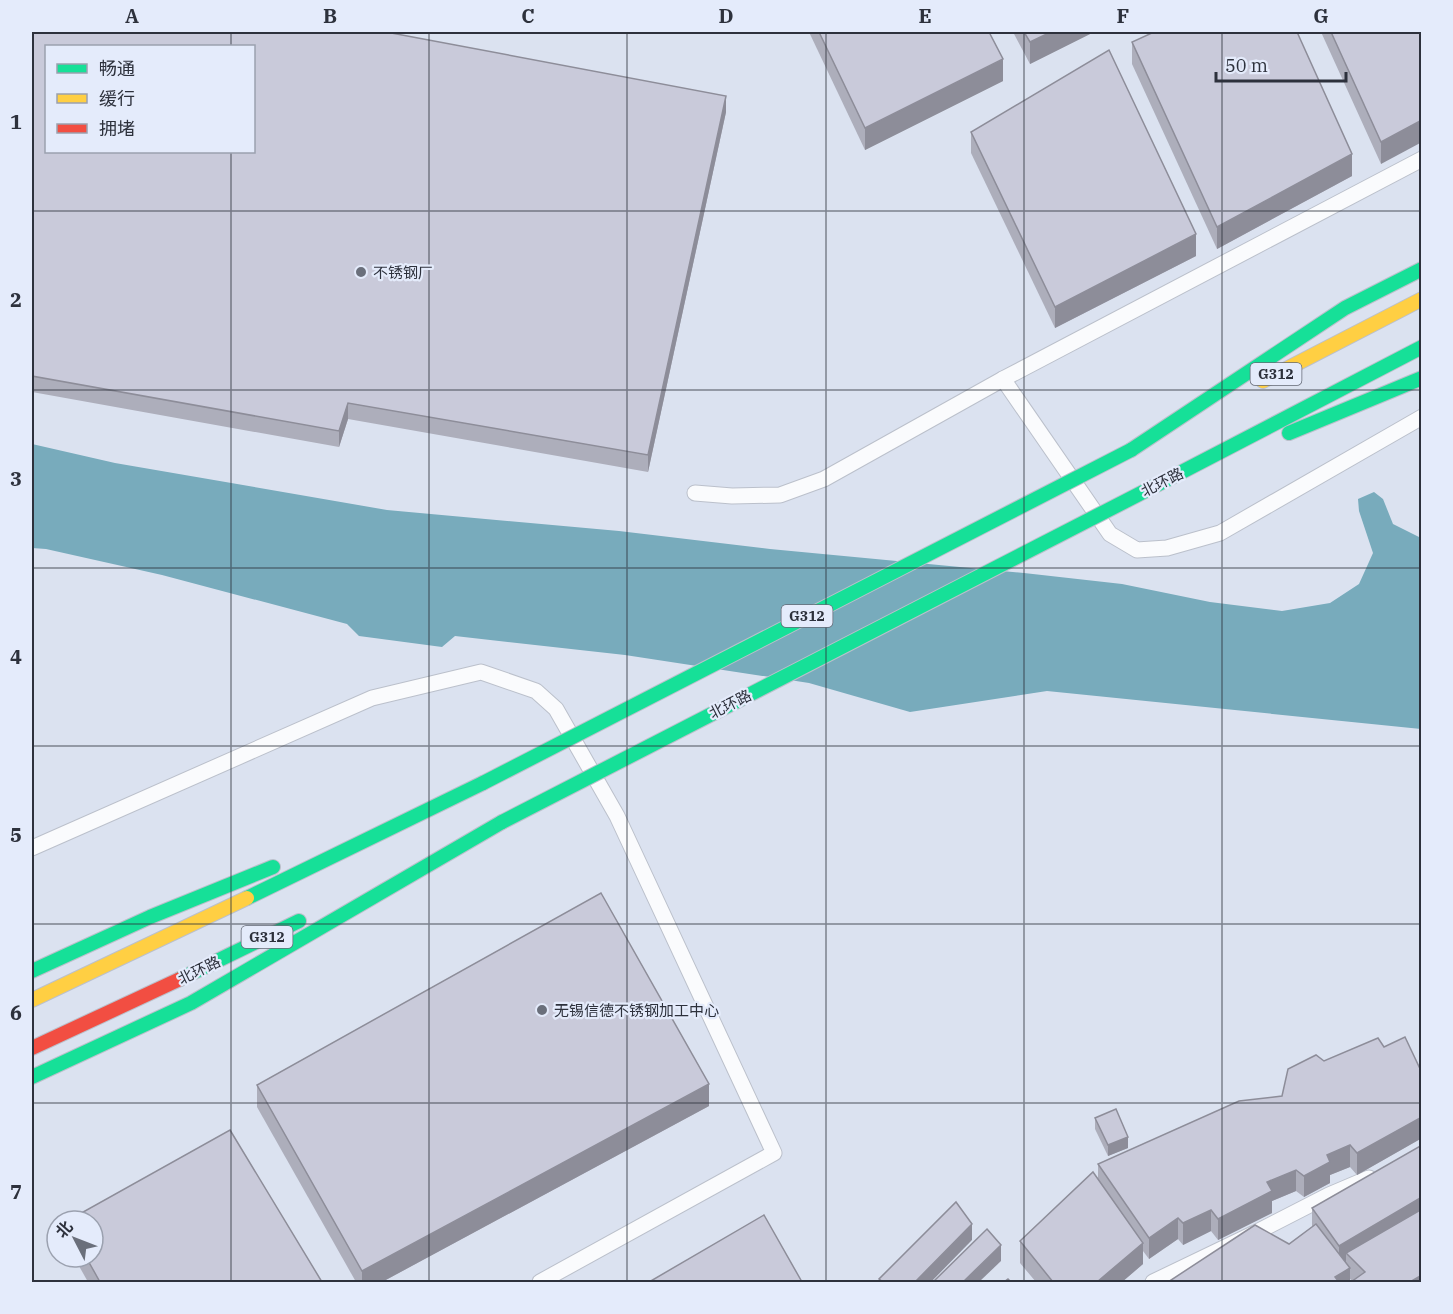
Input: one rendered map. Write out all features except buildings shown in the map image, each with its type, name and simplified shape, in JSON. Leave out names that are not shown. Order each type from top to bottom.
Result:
[{"type":"highway","points":[[1131,450],[1345,308],[1422,269]]},
{"type":"highway","name":"G312","points":[[32,1000],[161,940],[483,783],[1422,299]]},
{"type":"highway","name":"北环路","points":[[330,906],[502,822],[1422,347]]},
{"type":"highway","points":[[1149,489],[1422,378]]},
{"type":"highway","points":[[305,854],[483,783]]},
{"type":"highway","points":[[32,1077],[191,1003],[502,822]]},
{"type":"highway","points":[[32,971],[150,917],[283,863]]},
{"type":"highway","name":"北环路","points":[[32,1048],[308,917]]},
{"type":"street","points":[[695,493],[732,496],[780,495],[824,479],[1003,379],[1422,159]]},
{"type":"street","points":[[1003,379],[1110,534],[1137,550],[1167,548],[1220,533],[1422,417]]},
{"type":"street","points":[[32,848],[372,698],[481,672],[536,691],[556,709],[617,816],[774,1153],[540,1282]]},
{"type":"street","points":[[1153,1282],[1329,1195],[1380,1174]]},
{"type":"water","points":[[32,444],[115,463],[387,510],[619,531],[770,549],[1122,584],[1210,602],[1282,611],[1330,603],[1359,584],[1373,553],[1359,511],[1358,499],[1374,492],[1383,499],[1393,524],[1421,538],[1421,729],[1047,691],[910,712],[809,683],[625,655],[455,636],[442,647],[359,636],[347,624],[162,575],[46,549],[32,548]]},
{"type":"traffic: fast","points":[[1131,450],[1345,308],[1422,269]]},
{"type":"traffic: fast","points":[[1149,489],[1422,347]]},
{"type":"traffic: fast","points":[[1289,433],[1422,378]]},
{"type":"traffic: fast","points":[[483,783],[1131,450]]},
{"type":"traffic: fast","points":[[502,822],[1149,489]]},
{"type":"traffic: fast","points":[[247,898],[483,783]]},
{"type":"traffic: fast","points":[[32,1077],[191,1003],[502,822]]},
{"type":"traffic: fast","points":[[32,971],[150,917],[273,867]]},
{"type":"traffic: fast","points":[[180,979],[299,921]]},
{"type":"traffic: slow","points":[[1263,381],[1422,299]]},
{"type":"traffic: slow","points":[[32,1000],[247,898]]},
{"type":"traffic: jam","points":[[32,1048],[180,979]]},
{"type":"place","name":"不锈钢厂","points":[[361,272]]},
{"type":"place","name":"无锡信德不锈钢加工中心","points":[[542,1010]]}]
